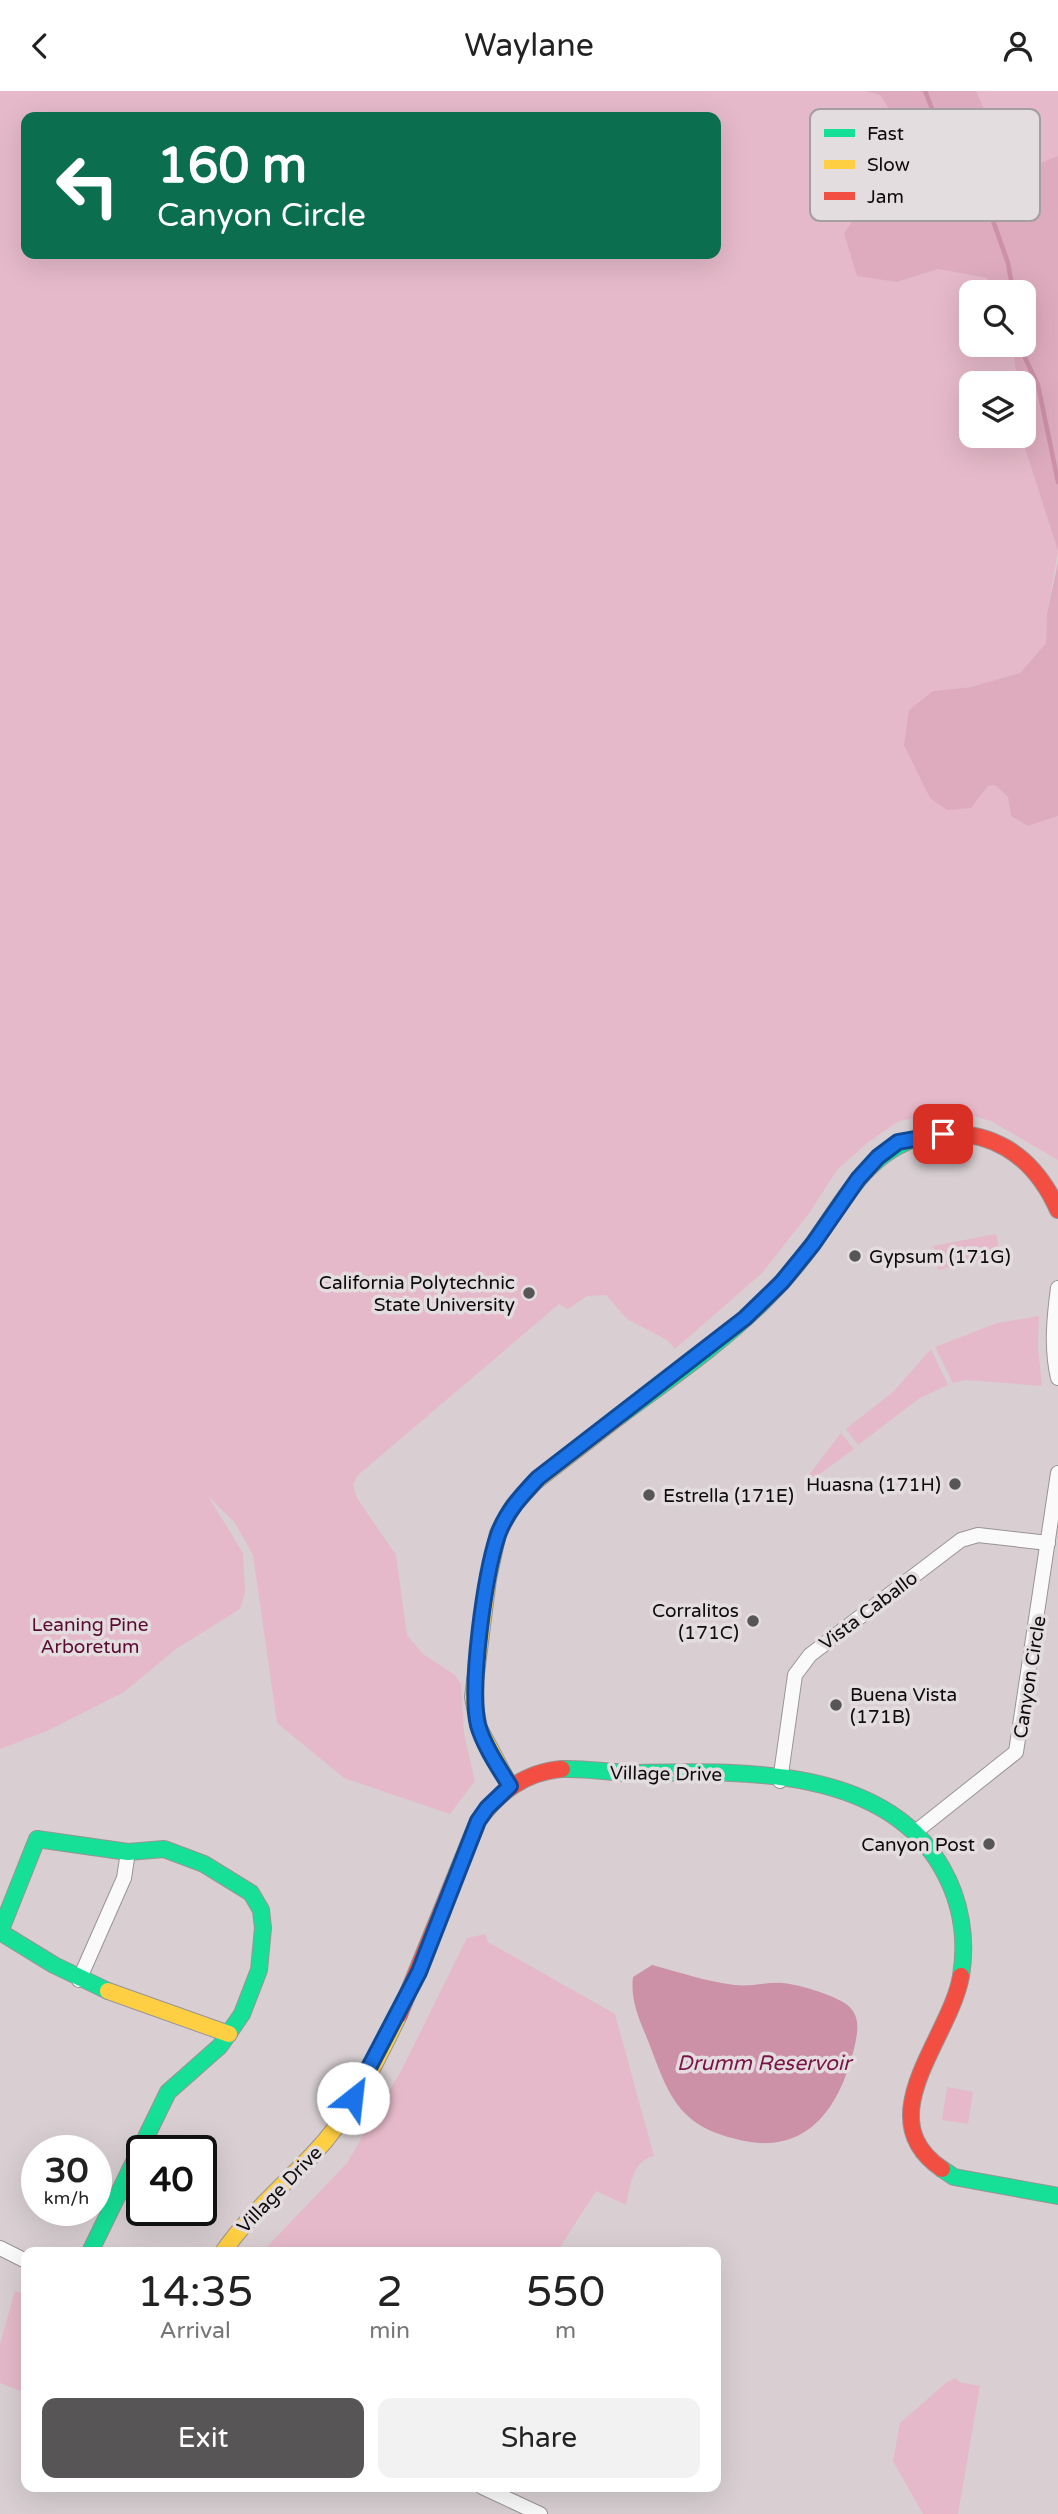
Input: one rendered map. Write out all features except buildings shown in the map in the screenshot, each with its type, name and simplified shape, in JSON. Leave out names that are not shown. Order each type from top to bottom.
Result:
[{"type":"street","points":[[510,1786],[479,1728],[473,1697],[488,1579],[498,1533],[513,1506],[528,1489],[745,1318],[782,1282],[813,1244],[858,1179],[878,1157],[898,1142],[926,1135],[961,1132],[983,1136],[1026,1160],[1046,1185],[1058,1210]]},
{"type":"street","points":[[1058,1288],[1054,1319],[1054,1360],[1058,1377]]},
{"type":"street","name":"Canyon Circle","points":[[914,1833],[1016,1752],[1058,1473]]},
{"type":"street","name":"Vista Caballo","points":[[780,1781],[796,1675],[810,1655],[961,1540],[978,1535],[1048,1543]]},
{"type":"street","name":"Village Drive","points":[[227,2247],[252,2212],[309,2158],[341,2119],[419,1972],[478,1821],[487,1808],[510,1786],[529,1776],[565,1769],[637,1774],[704,1771],[780,1781],[856,1795],[896,1817],[926,1844],[948,1877],[961,1920],[964,1952],[957,1995],[909,2106],[909,2124],[917,2147],[939,2170],[954,2177],[1058,2196]]},
{"type":"street","points":[[92,2247],[168,2092],[229,2034],[242,2014],[259,1970],[263,1928],[261,1910],[251,1893],[204,1864],[164,1849],[128,1851],[37,1839],[0,1932],[32,1955],[79,1980],[229,2034]]},
{"type":"street","points":[[79,1980],[124,1878],[128,1851]]},
{"type":"street","points":[[0,2248],[21,2258]]},
{"type":"street","points":[[493,2492],[540,2514]]},
{"type":"shaded area","name":"California Polytechnic State University","points":[[0,91],[1058,91],[1058,2514],[0,2514]]},
{"type":"shaded area","points":[[865,91],[976,91],[984,109],[889,109],[880,95]]},
{"type":"shaded area","points":[[1058,156],[1058,551],[1025,448],[1036,448],[1036,371],[1016,371],[1014,357],[1036,357],[1036,280],[988,280],[938,269],[897,282],[857,276],[844,233],[852,221],[1040,221],[1040,163]]},
{"type":"shaded area","points":[[1058,562],[1058,816],[1028,826],[1011,816],[1008,797],[995,785],[988,786],[971,808],[947,810],[930,798],[904,745],[909,710],[933,691],[971,687],[1020,673],[1046,643],[1047,613]]},
{"type":"green space","name":"Leaning Pine Arboretum","points":[[0,91],[865,91],[880,95],[889,109],[810,109],[810,221],[852,221],[844,233],[897,282],[938,269],[988,278],[989,280],[959,280],[959,357],[1014,357],[1016,371],[959,371],[959,448],[1025,448],[1058,551],[1047,613],[1046,643],[1020,673],[971,687],[933,691],[971,808],[988,786],[996,785],[1008,797],[1011,816],[1028,826],[1058,816],[1058,1160],[991,1121],[956,1111],[899,1121],[867,1143],[837,1170],[810,1212],[762,1273],[675,1349],[667,1340],[627,1319],[606,1295],[587,1296],[568,1309],[559,1304],[357,1476],[353,1485],[357,1498],[396,1555],[407,1635],[423,1654],[455,1675],[461,1684],[464,1734],[475,1781],[450,1814],[344,1778],[277,1723],[253,1555],[235,1523],[208,1496],[243,1553],[245,1593],[240,1609],[176,1649],[124,1692],[47,1731],[0,1749]]},
{"type":"green space","points":[[976,91],[1058,91],[1058,156],[1040,163],[1040,109],[984,109]]},
{"type":"green space","points":[[996,1234],[1000,1256],[938,1270],[933,1246]]},
{"type":"green space","points":[[1039,1316],[1038,1348],[1042,1386],[966,1380],[953,1383],[935,1347],[997,1323]]},
{"type":"green space","points":[[931,1349],[948,1385],[920,1398],[858,1445],[846,1429],[894,1391]]},
{"type":"green space","points":[[841,1433],[854,1449],[806,1484],[805,1480]]},
{"type":"green space","points":[[485,1934],[488,1942],[615,2014],[654,2156],[641,2163],[637,2169],[626,2205],[596,2191],[560,2247],[267,2247],[347,2163],[402,2069],[467,1938]]},
{"type":"green space","points":[[947,2087],[973,2092],[968,2124],[942,2120]]},
{"type":"green space","points":[[15,2291],[21,2293],[21,2391],[0,2383],[0,2344]]},
{"type":"green space","points":[[956,2378],[959,2382],[980,2386],[958,2514],[923,2514],[893,2461],[900,2423],[947,2382]]},
{"type":"water","name":"Drumm Reservoir","points":[[652,1965],[725,1984],[796,1985],[830,1996],[849,2006],[857,2023],[855,2042],[847,2072],[827,2111],[814,2125],[798,2136],[779,2142],[757,2143],[732,2138],[694,2121],[670,2093],[636,2011],[633,1977]]},
{"type":"waterway","points":[[925,91],[932,109]]},
{"type":"waterway","points":[[993,221],[1011,280]]},
{"type":"waterway","points":[[1025,357],[1038,385],[1058,482]]},
{"type":"traffic: fast","points":[[620,1416],[711,1348],[762,1303],[796,1266],[848,1192],[874,1163],[907,1142],[927,1136]]},
{"type":"traffic: fast","points":[[562,1769],[763,1775],[806,1781],[847,1792],[884,1809],[916,1834],[949,1881],[963,1934],[961,1976]]},
{"type":"traffic: fast","points":[[92,2247],[168,2092],[220,2046],[242,2014],[259,1970],[263,1928],[261,1910],[251,1893],[204,1864],[164,1849],[128,1852],[37,1839],[0,1932],[54,1965],[108,1991]]},
{"type":"traffic: fast","points":[[942,2169],[954,2177],[1058,2196]]},
{"type":"traffic: slow","points":[[510,1786],[479,1728],[473,1697],[488,1579],[498,1533],[513,1506],[535,1482],[620,1416]]},
{"type":"traffic: slow","points":[[108,1991],[229,2034]]},
{"type":"traffic: slow","points":[[227,2247],[259,2208],[336,2127],[366,2080],[399,2015]]},
{"type":"traffic: jam","points":[[927,1136],[970,1135],[1006,1148],[1036,1173],[1058,1210]]},
{"type":"traffic: jam","points":[[399,2015],[478,1821],[495,1801],[514,1785],[536,1774],[562,1769]]},
{"type":"traffic: jam","points":[[942,2169],[921,2149],[912,2126],[912,2102],[919,2077],[954,2000],[961,1976]]},
{"type":"place","name":"Gypsum (171G)","points":[[855,1256]]},
{"type":"place","name":"California Polytechnic State University","points":[[529,1293]]},
{"type":"place","name":"Huasna (171H)","points":[[955,1484]]},
{"type":"place","name":"Estrella (171E)","points":[[649,1495]]},
{"type":"place","name":"Corralitos (171C)","points":[[753,1621]]},
{"type":"place","name":"Buena Vista (171B)","points":[[836,1705]]},
{"type":"place","name":"Canyon Post","points":[[989,1844]]},
{"type":"route","points":[[353,2098],[419,1972],[478,1821],[487,1808],[510,1786],[479,1728],[473,1697],[488,1579],[498,1533],[513,1506],[538,1478],[745,1318],[782,1282],[813,1244],[858,1179],[878,1157],[898,1142],[943,1134]]}]
